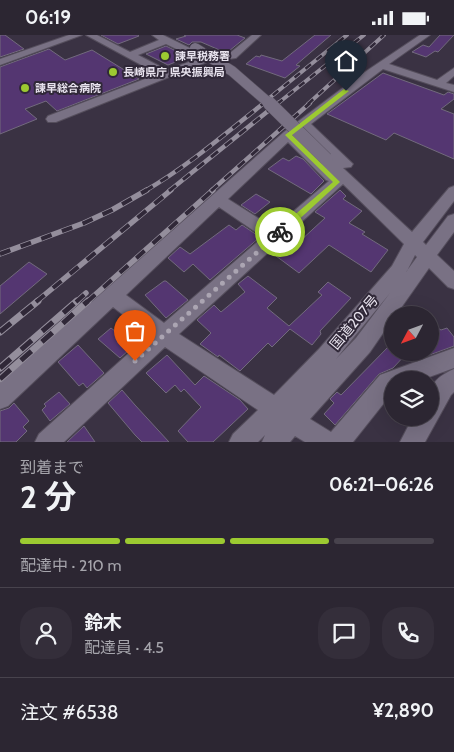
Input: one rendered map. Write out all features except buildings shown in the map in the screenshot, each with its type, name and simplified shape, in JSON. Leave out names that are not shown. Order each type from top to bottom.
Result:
[{"type":"street","points":[[0,62],[78,35]]},
{"type":"street","points":[[90,35],[165,73]]},
{"type":"street","points":[[156,35],[167,37],[195,48],[245,81],[454,282]]},
{"type":"street","points":[[52,119],[165,73],[205,59],[233,56],[257,35]]},
{"type":"street","points":[[0,397],[288,135],[382,65],[426,35]]},
{"type":"street","points":[[130,55],[167,37]]},
{"type":"street","points":[[167,37],[205,59]]},
{"type":"street","points":[[188,39],[224,56]]},
{"type":"street","points":[[382,65],[454,89]]},
{"type":"street","points":[[438,84],[454,71]]},
{"type":"street","points":[[304,124],[376,192],[409,237]]},
{"type":"street","points":[[288,135],[372,217],[409,237]]},
{"type":"street","points":[[48,442],[164,335],[337,182]]},
{"type":"street","name":"国道207号","points":[[241,442],[285,415],[326,356],[398,271],[409,237],[454,191]]},
{"type":"street","points":[[217,199],[275,237]]},
{"type":"street","points":[[274,442],[285,415],[363,345],[454,221]]},
{"type":"street","points":[[112,295],[164,335],[325,442]]},
{"type":"street","points":[[418,371],[454,358]]},
{"type":"street","points":[[439,394],[443,387],[454,380]]},
{"type":"street","points":[[338,442],[384,387]]},
{"type":"street","points":[[412,442],[421,426]]},
{"type":"railway","points":[[262,104],[347,35]]},
{"type":"railway","points":[[277,104],[364,35]]},
{"type":"railway","points":[[308,104],[384,35]]},
{"type":"railway","points":[[145,191],[221,138],[264,103]]},
{"type":"railway","points":[[169,191],[278,103]]},
{"type":"railway","points":[[211,191],[310,103]]},
{"type":"railway","points":[[0,254],[84,223],[147,190]]},
{"type":"railway","points":[[36,302],[171,190]]},
{"type":"railway","points":[[87,302],[213,190]]},
{"type":"railway","points":[[76,302],[86,293]]},
{"type":"railway","points":[[0,332],[38,301]]},
{"type":"railway","points":[[0,368],[77,301]]},
{"type":"railway","points":[[0,379],[88,301]]},
{"type":"way so far","points":[[135,361],[280,232]]},
{"type":"place","name":"諫早税務署","points":[[165,56]]},
{"type":"place","name":"長崎県庁 県央振興局","points":[[113,72]]},
{"type":"place","name":"諫早総合病院","points":[[25,88]]},
{"type":"route","points":[[280,232],[337,182],[288,135],[346,91]]}]
